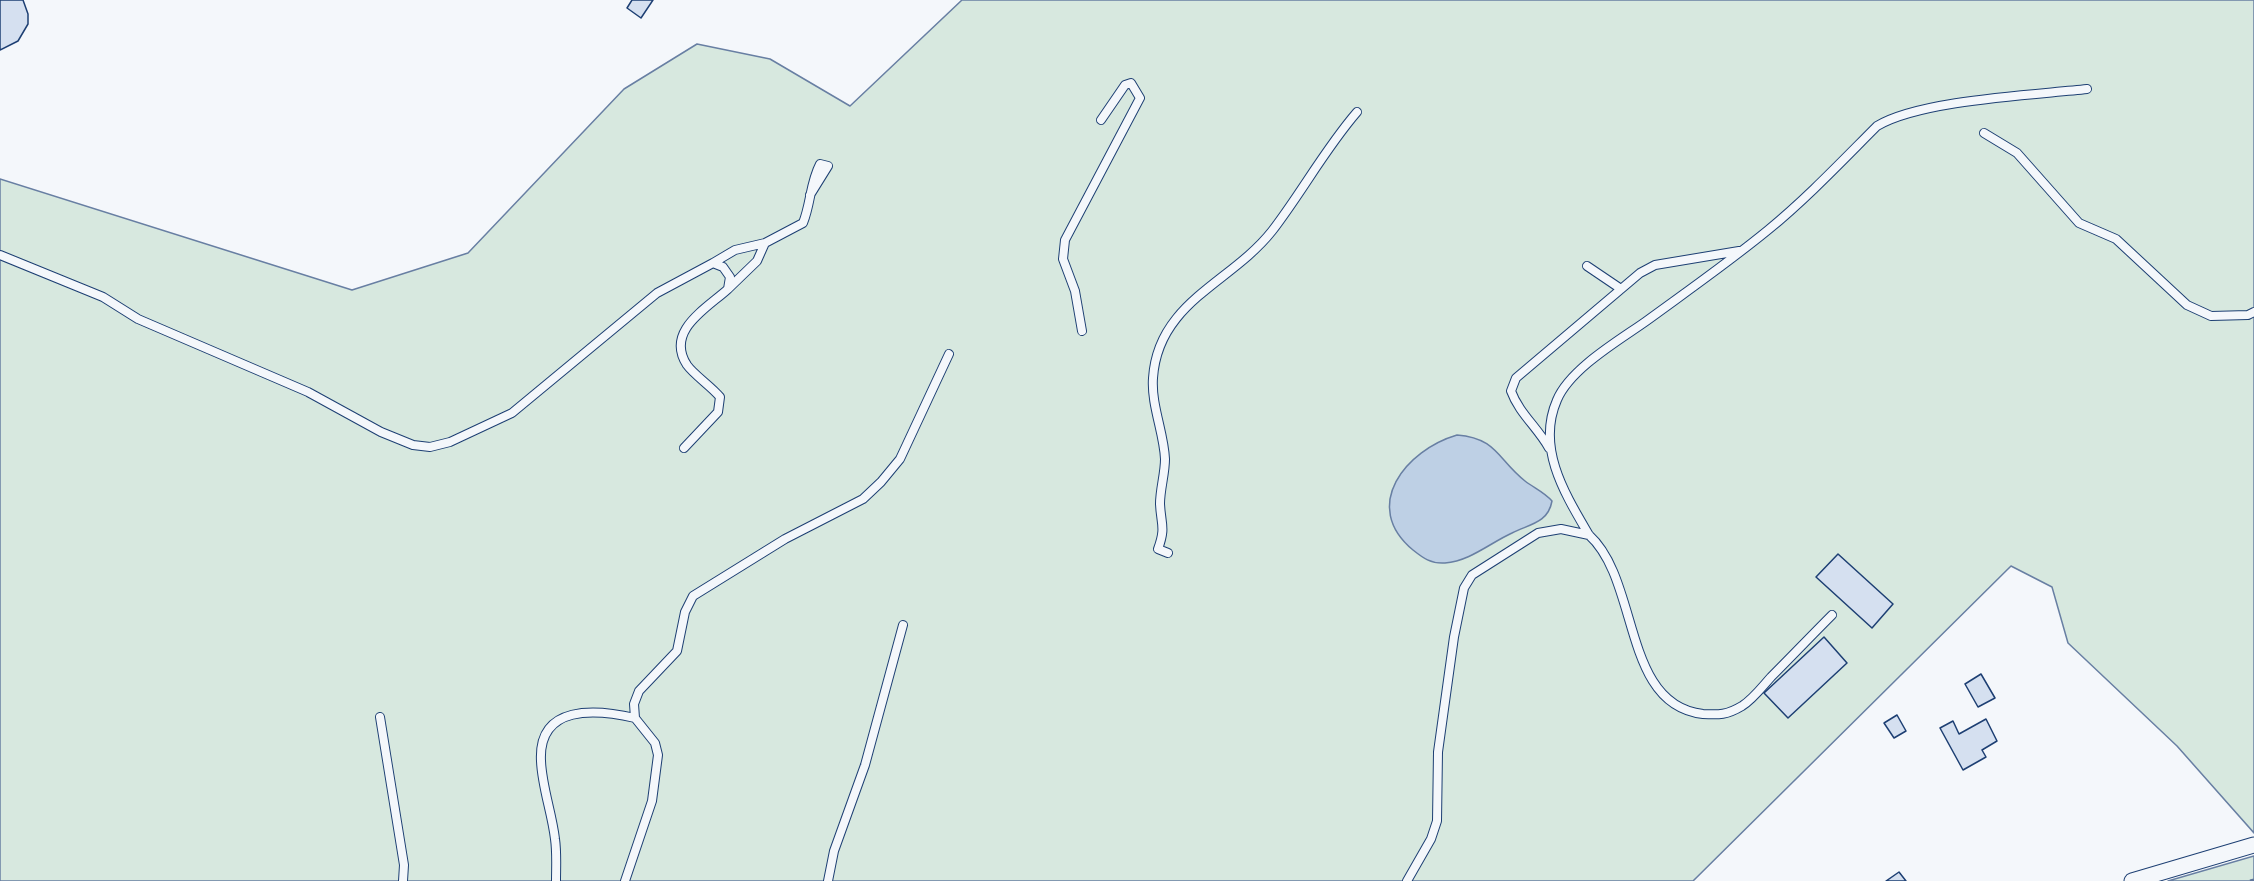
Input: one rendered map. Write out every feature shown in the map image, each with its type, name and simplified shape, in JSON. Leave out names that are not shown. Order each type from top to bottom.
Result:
[{"type":"street","points":[[2132,881],[2254,845]]},
{"type":"lane","points":[[1082,331],[1075,291],[1063,259],[1065,240],[1140,98],[1131,83],[1125,85],[1101,120]]},
{"type":"lane","points":[[1832,615],[1744,705],[1724,716],[1687,712],[1661,694],[1640,656],[1617,578],[1556,477],[1549,430],[1557,399],[1571,379],[1600,354],[1740,251],[1797,205],[1877,126],[1892,117],[1968,103],[2087,89]]},
{"type":"lane","points":[[1168,553],[1158,549],[1164,532],[1160,507],[1165,460],[1153,380],[1158,350],[1169,324],[1221,276],[1251,253],[1272,231],[1339,132],[1357,112]]},
{"type":"lane","points":[[1984,133],[2017,153],[2079,223],[2116,239],[2187,305],[2211,316],[2248,315],[2254,312]]},
{"type":"lane","points":[[0,255],[103,297],[138,319],[308,392],[381,432],[413,445],[430,447],[450,442],[512,413],[657,293],[735,250],[765,243],[803,223],[810,195]]},
{"type":"lane","points":[[684,448],[718,412],[720,397],[709,383],[688,367],[680,350],[681,337],[690,321],[757,261],[765,243]]},
{"type":"lane","points":[[1552,452],[1539,429],[1516,405],[1511,391],[1516,378],[1621,289],[1655,265],[1740,251]]},
{"type":"lane","points":[[713,263],[723,267],[730,277],[728,289]]},
{"type":"lane","points":[[1587,266],[1621,289]]},
{"type":"lane","points":[[625,881],[652,801],[658,755],[655,743],[635,718],[634,705],[639,691],[677,651],[685,612],[693,596],[785,539],[863,499],[881,483],[900,459],[949,354]]},
{"type":"lane","points":[[1407,881],[1431,839],[1437,821],[1438,752],[1454,637],[1464,588],[1472,575],[1538,533],[1561,529],[1589,535]]},
{"type":"lane","points":[[828,881],[834,851],[865,765],[903,625]]},
{"type":"lane","points":[[556,881],[555,840],[541,759],[543,736],[560,719],[580,711],[606,711],[635,718]]},
{"type":"lane","points":[[380,717],[404,865],[403,881]]},
{"type":"shaded area","points":[[962,0],[2254,0],[2254,833],[2177,746],[2068,643],[2052,587],[2011,566],[1693,881],[0,881],[0,179],[352,290],[468,253],[624,89],[697,44],[770,59],[850,106]]},
{"type":"shaded area","points":[[2254,856],[2254,881],[2168,881]]},
{"type":"water","points":[[1457,435],[1481,440],[1489,445],[1525,481],[1552,501],[1547,514],[1537,522],[1463,559],[1436,563],[1413,550],[1398,533],[1390,516],[1390,498],[1396,482],[1407,466],[1438,442]]},
{"type":"building","points":[[0,0],[23,0],[28,14],[28,24],[18,41],[0,50]]},
{"type":"building","points":[[632,0],[653,0],[641,18],[627,8]]},
{"type":"building","points":[[1838,554],[1893,604],[1872,628],[1816,577]]},
{"type":"building","points":[[1824,637],[1847,663],[1788,718],[1764,693]]},
{"type":"building","points":[[1981,674],[1995,698],[1978,707],[1965,684]]},
{"type":"building","points":[[1897,715],[1906,731],[1894,738],[1884,723]]},
{"type":"building","points":[[1986,719],[1997,741],[1982,750],[1986,757],[1963,770],[1940,728],[1953,721],[1959,734]]},
{"type":"building","points":[[1899,872],[1906,881],[1886,881]]}]
